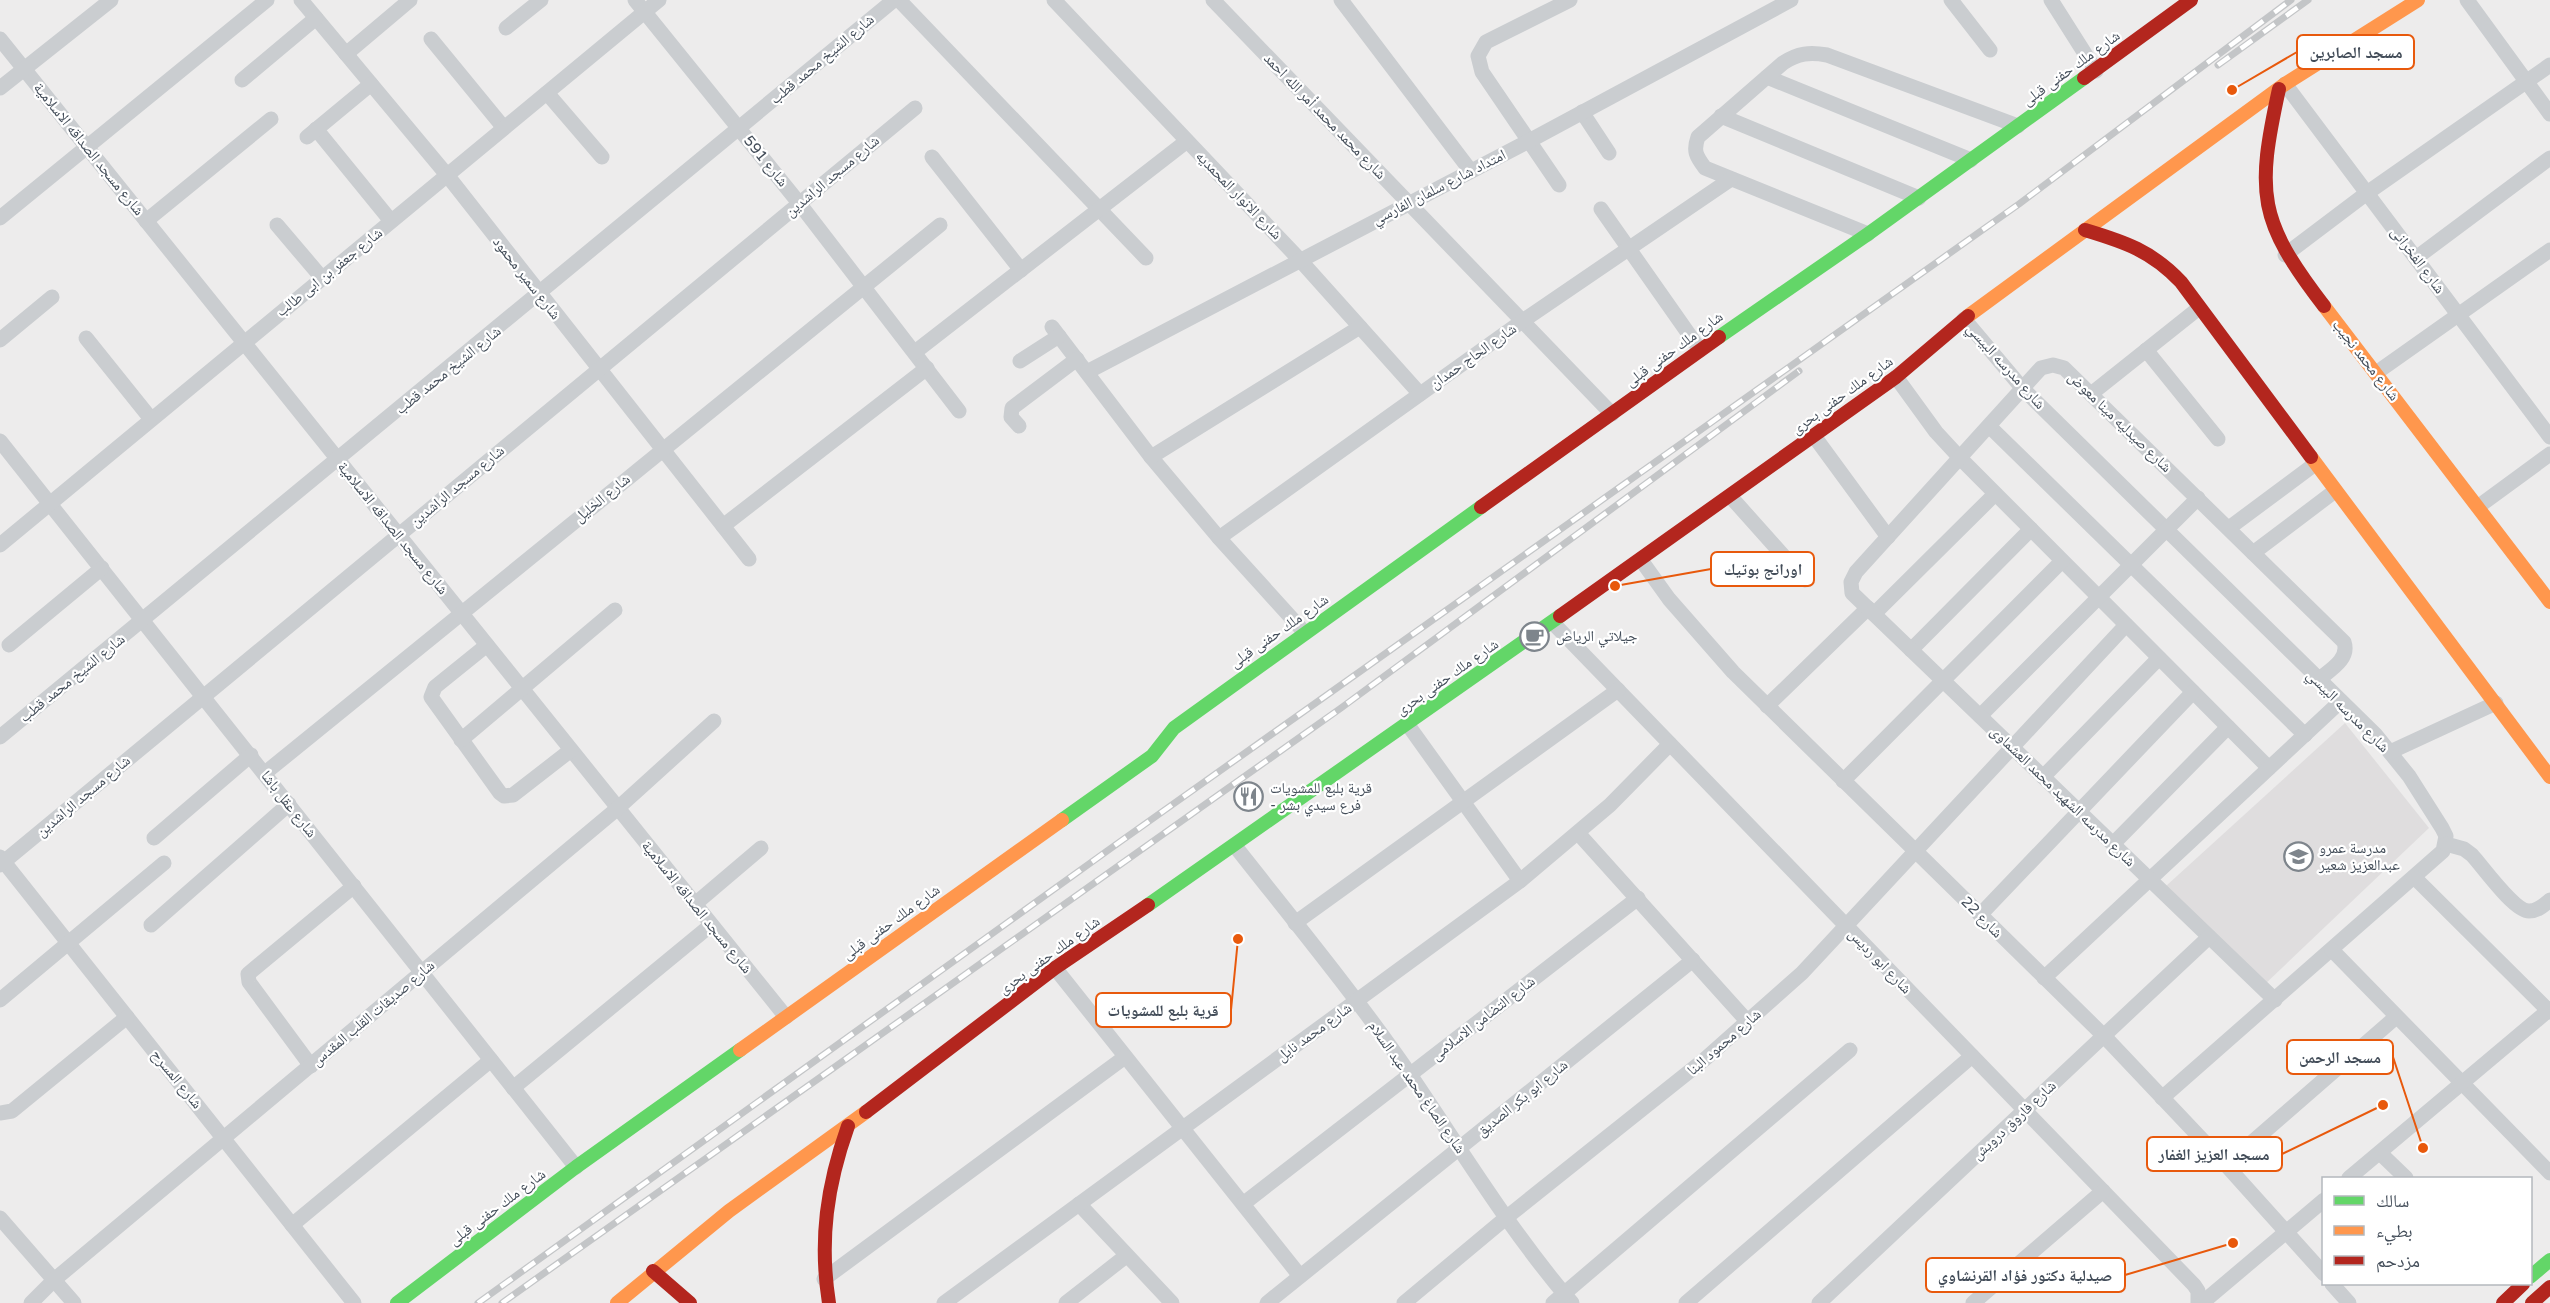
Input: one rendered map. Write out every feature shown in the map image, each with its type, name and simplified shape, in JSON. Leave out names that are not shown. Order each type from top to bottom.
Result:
[{"type":"street","points":[[0,88],[111,0]]},
{"type":"street","points":[[0,218],[267,0]]},
{"type":"street","name":"شارع سمير محمود","points":[[301,0],[447,175],[749,559]]},
{"type":"street","points":[[346,54],[410,0]]},
{"type":"street","points":[[507,28],[541,0]]},
{"type":"street","name":"شارع جعفر بن ابى طالب","points":[[0,545],[547,93],[640,6],[659,0]]},
{"type":"street","name":"شارع الشيخ محمد قطب","points":[[0,737],[894,0]]},
{"type":"street","points":[[899,0],[1146,258]]},
{"type":"street","name":"شارع الانوار المحمديه","points":[[1054,0],[1300,260],[1420,394]]},
{"type":"street","name":"شارع محمد محمد أمر الله احمد","points":[[1213,0],[1612,414]]},
{"type":"street","points":[[1341,0],[1470,171]]},
{"type":"street","points":[[1559,185],[1482,72],[1478,56],[1486,42],[1570,0]]},
{"type":"street","name":"امتداد شارع سلمان الفارسي","points":[[1087,372],[1408,202],[1529,141],[1791,0]]},
{"type":"street","points":[[1951,0],[1990,50]]},
{"type":"street","points":[[2051,0],[2096,71]]},
{"type":"street","name":"شارع ملك حفنى قبلى","points":[[397,1303],[576,1167],[1152,756],[1174,728],[1700,350],[1919,198],[2191,0]]},
{"type":"street","name":"شارع ملك حفنى بحرى","points":[[617,1303],[653,1271],[729,1211],[848,1126],[1055,969],[1553,623],[1896,377],[1964,319],[2282,86],[2418,0]]},
{"type":"street","points":[[2467,0],[2550,114]]},
{"type":"street","name":"شارع 591","points":[[640,6],[799,203],[959,411]]},
{"type":"street","points":[[242,80],[316,18]]},
{"type":"street","name":"شارع مسجد الصداقه الاسلامية","points":[[0,39],[786,1017]]},
{"type":"street","points":[[431,39],[504,128]]},
{"type":"street","points":[[1868,234],[1705,168],[1695,156],[1694,147],[1698,137],[1793,56],[1804,53],[1827,55],[2018,126]]},
{"type":"street","points":[[2285,255],[2367,193],[2550,65]]},
{"type":"street","points":[[1767,77],[1971,160]]},
{"type":"street","points":[[371,84],[311,133],[391,221]]},
{"type":"street","name":"شارع الفخرانى","points":[[2282,86],[2367,193],[2550,437]]},
{"type":"street","name":"شارع محمد نجيب","points":[[2282,86],[2266,149],[2263,183],[2268,216],[2285,255],[2479,506],[2550,602]]},
{"type":"street","points":[[547,93],[602,157]]},
{"type":"street","name":"شارع مسجد الراشدين","points":[[1,861],[915,108]]},
{"type":"street","points":[[1582,112],[1609,153]]},
{"type":"street","points":[[1721,116],[1919,198]]},
{"type":"street","points":[[146,221],[271,119]]},
{"type":"street","points":[[915,352],[1187,141]]},
{"type":"street","points":[[932,158],[1021,270]]},
{"type":"street","points":[[2416,258],[2550,158]]},
{"type":"street","name":"شارع الحاج حمدان","points":[[1219,538],[1521,322],[1731,179]]},
{"type":"street","points":[[1601,209],[1700,350]]},
{"type":"street","points":[[277,225],[322,278]]},
{"type":"street","name":"شارع الخليل","points":[[265,773],[940,225]]},
{"type":"street","points":[[2085,230],[2129,243],[2155,256],[2181,282],[2550,777]]},
{"type":"street","points":[[2376,373],[2550,250]]},
{"type":"street","points":[[0,340],[52,297]]},
{"type":"street","points":[[2091,394],[2199,308]]},
{"type":"street","name":"شارع مدرسه البيسي","points":[[1964,319],[2023,389],[2341,701],[2390,752],[2442,828],[2446,844]]},
{"type":"street","points":[[1151,458],[1360,327]]},
{"type":"street","points":[[1020,361],[1056,332],[1151,458],[1219,538],[1305,633]]},
{"type":"street","points":[[86,338],[151,419]]},
{"type":"street","points":[[2146,350],[2217,439]]},
{"type":"street","points":[[1019,426],[1011,417],[1012,408],[1077,358]]},
{"type":"street","name":"شارع صيدليه مينا معوض","points":[[1852,593],[1850,587],[1853,576],[2041,368],[2056,365],[2064,368],[2344,642],[2345,652],[2342,658],[2318,680]]},
{"type":"street","points":[[723,526],[927,368]]},
{"type":"street","points":[[1896,377],[1936,432],[1960,458],[2269,768]]},
{"type":"street","points":[[1989,426],[2305,735]]},
{"type":"street","points":[[1814,436],[1888,537]]},
{"type":"street","name":"شارع عقل باشا","points":[[0,441],[576,1167]]},
{"type":"street","points":[[2479,506],[2550,454]]},
{"type":"street","points":[[2229,528],[2315,464]]},
{"type":"street","points":[[2253,553],[2336,491]]},
{"type":"street","points":[[1767,706],[1995,494]]},
{"type":"street","points":[[1730,496],[1805,580]]},
{"type":"street","points":[[1980,716],[2198,498]]},
{"type":"street","points":[[1911,650],[2031,529]]},
{"type":"street","name":"شارع 22","points":[[1641,560],[1700,637],[1767,706],[2104,1036],[2226,1165],[2322,1272]]},
{"type":"street","points":[[1843,781],[2062,561]]},
{"type":"street","points":[[9,645],[102,568]]},
{"type":"street","name":"شارع مدرسه الشهيد محمد العشماوى","points":[[1852,593],[2275,1000]]},
{"type":"street","points":[[460,740],[615,610]]},
{"type":"street","name":"شارع ابو رديس","points":[[1553,623],[2194,1285],[2198,1291],[2200,1303]]},
{"type":"street","name":"شارع محمود البنا","points":[[1404,1303],[1507,1217],[1705,1059],[1802,973],[2126,625]]},
{"type":"street","points":[[487,645],[432,692],[432,702],[500,793],[508,797],[571,750]]},
{"type":"street","points":[[2043,777],[2159,658]]},
{"type":"street","points":[[1295,922],[1618,690]]},
{"type":"street","points":[[1980,915],[2193,692]]},
{"type":"street","points":[[2044,978],[2341,701]]},
{"type":"street","points":[[2390,752],[2496,703]]},
{"type":"street","name":"شارع صديقات القلب المقدس","points":[[31,1303],[54,1280],[618,808],[714,721]]},
{"type":"street","points":[[1408,724],[1520,881]]},
{"type":"street","points":[[2113,844],[2228,727]]},
{"type":"street","name":"شارع محمد نايل","points":[[944,1303],[1520,881],[1578,833],[1670,744]]},
{"type":"street","points":[[154,837],[250,755]]},
{"type":"street","points":[[151,925],[290,804]]},
{"type":"street","points":[[1578,833],[1748,1022]]},
{"type":"street","points":[[2162,1098],[2414,877],[2443,851],[2446,844],[2464,849],[2472,855],[2524,910],[2535,910],[2550,900]]},
{"type":"street","name":"شارع الصاغ محمد عبد السلام","points":[[1235,846],[1357,1001],[1410,1074],[1563,1300]]},
{"type":"street","points":[[695,904],[761,848]]},
{"type":"street","name":"شارع المسرح","points":[[1,861],[225,1138],[354,1303]]},
{"type":"street","points":[[0,1000],[164,863]]},
{"type":"street","points":[[2351,1177],[2549,1010],[2414,877]]},
{"type":"street","points":[[311,1066],[249,982],[248,974],[354,886]]},
{"type":"street","name":"شارع التضامن الاسلامى","points":[[1243,1204],[1638,898]]},
{"type":"street","points":[[513,1088],[711,925]]},
{"type":"street","name":"شارع فاروق درويش","points":[[1819,1303],[2209,937]]},
{"type":"street","points":[[2332,950],[2550,1173]]},
{"type":"street","name":"شارع ابو بكر الصديق","points":[[1267,1303],[1693,960]]},
{"type":"street","points":[[1055,969],[1300,1276]]},
{"type":"street","points":[[0,1113],[12,1111],[127,1017]]},
{"type":"street","points":[[2226,1165],[2396,1017]]},
{"type":"street","points":[[1563,1300],[1850,1050]]},
{"type":"street","points":[[1686,1303],[1972,1056]]},
{"type":"street","points":[[824,1279],[1125,1057]]},
{"type":"street","points":[[292,1225],[491,1060]]},
{"type":"street","points":[[829,1303],[824,1279],[822,1240],[825,1201],[834,1163],[848,1126]]},
{"type":"street","points":[[2380,1153],[2404,1177]]},
{"type":"street","points":[[1973,1303],[2103,1191]]},
{"type":"street","points":[[2200,1303],[2322,1202]]},
{"type":"street","points":[[1079,1204],[1172,1303]]},
{"type":"street","points":[[0,1218],[74,1303]]},
{"type":"street","points":[[1066,1303],[1126,1256]]},
{"type":"street","points":[[2532,1275],[2550,1260]]},
{"type":"street","points":[[653,1271],[690,1303]]},
{"type":"street","points":[[2333,1285],[2349,1303]]},
{"type":"street","points":[[2503,1303],[2520,1285]]},
{"type":"street","points":[[2532,1303],[2550,1287]]},
{"type":"shaded area","name":"مدرسة عمرو عبدالعزيز شعير","points":[[2345,723],[2429,828],[2264,985],[2166,886]]},
{"type":"railway","points":[[478,1303],[1114,846],[2019,204],[2291,0]]},
{"type":"railway","points":[[2218,65],[2308,0]]},
{"type":"railway","points":[[502,1303],[1341,708],[1799,371]]},
{"type":"traffic: fast","points":[[1719,337],[1868,234],[2084,78]]},
{"type":"traffic: fast","points":[[1062,820],[1152,756],[1174,728],[1481,507]]},
{"type":"traffic: fast","points":[[1148,905],[1560,616]]},
{"type":"traffic: fast","points":[[397,1303],[576,1167],[740,1050]]},
{"type":"traffic: fast","points":[[2532,1275],[2550,1260]]},
{"type":"traffic: slow","points":[[2285,84],[2418,0]]},
{"type":"traffic: slow","points":[[1968,316],[2285,84]]},
{"type":"traffic: slow","points":[[2324,306],[2550,602]]},
{"type":"traffic: slow","points":[[2311,457],[2550,777]]},
{"type":"traffic: slow","points":[[740,1050],[1062,820]]},
{"type":"traffic: slow","points":[[617,1303],[729,1211],[866,1112]]},
{"type":"traffic: jam","points":[[2084,78],[2191,0]]},
{"type":"traffic: jam","points":[[2279,89],[2267,155],[2268,205],[2286,251],[2324,306]]},
{"type":"traffic: jam","points":[[2085,230],[2137,249],[2159,262],[2181,282],[2311,457]]},
{"type":"traffic: jam","points":[[1560,616],[1896,377],[1968,316]]},
{"type":"traffic: jam","points":[[1481,507],[1719,337]]},
{"type":"traffic: jam","points":[[866,1112],[1055,968],[1148,905]]},
{"type":"traffic: jam","points":[[829,1303],[825,1257],[827,1213],[835,1170],[848,1126]]},
{"type":"traffic: jam","points":[[653,1271],[690,1303]]},
{"type":"traffic: jam","points":[[2503,1303],[2522,1285]]},
{"type":"traffic: jam","points":[[2532,1303],[2550,1287]]},
{"type":"place","name":"مسجد الصابرين","points":[[2232,90]]},
{"type":"place","name":"اورانج بوتيك","points":[[1615,586]]},
{"type":"place","name":"جيلاتي الرياض","points":[[1535,636]]},
{"type":"place","name":"قرية بلبع للمشويات - فرع سيدي بشر","points":[[1249,797]]},
{"type":"place","name":"مدرسة عمرو عبدالعزيز شعير","points":[[2298,857]]},
{"type":"place","name":"قرية بلبع للمشويات","points":[[1238,939]]},
{"type":"place","name":"مسجد العزيز الغفار","points":[[2383,1105]]},
{"type":"place","name":"مسجد الرحمن","points":[[2423,1148]]},
{"type":"place","name":"صيدلية دكتور فؤاد القرنشاوي","points":[[2233,1243]]}]
